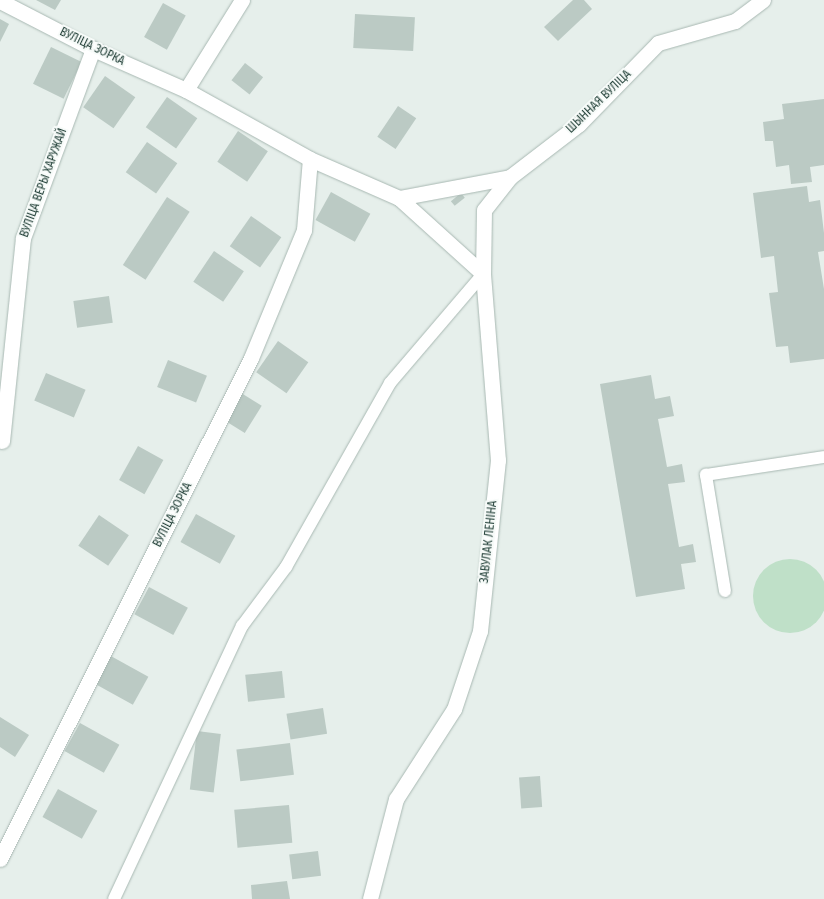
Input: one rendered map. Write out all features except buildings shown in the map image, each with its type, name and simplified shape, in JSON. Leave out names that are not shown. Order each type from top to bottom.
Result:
[{"type":"street","points":[[186,90],[242,0]]},
{"type":"street","name":"ШЫННАЯ ВУЛІЦА","points":[[399,198],[510,177],[579,124],[658,43],[735,21],[763,0]]},
{"type":"street","name":"ВУЛІЦА ЗОРКА","points":[[0,1],[93,49],[186,90],[310,159],[399,198]]},
{"type":"street","name":"ВУЛІЦА ВЕРЫ ХАРУЖАЙ","points":[[2,441],[23,238],[93,49]]},
{"type":"street","name":"ВУЛІЦА ЗОРКА","points":[[0,859],[251,358],[304,230],[310,159]]},
{"type":"street","name":"ЗАВУЛАК ЛЕНІНА","points":[[370,899],[396,799],[454,709],[480,631],[498,460],[482,274],[484,210],[510,177]]},
{"type":"street","points":[[399,198],[482,274]]},
{"type":"lane","points":[[114,899],[242,626],[286,567],[390,383],[482,274]]},
{"type":"lane","points":[[724,592],[706,475],[824,457]]},
{"type":"green space","points":[[790,559],[804,562],[816,570],[824,582],[827,596],[824,610],[816,622],[804,630],[790,633],[776,630],[764,622],[756,610],[753,596],[756,582],[764,570],[776,562]]}]
